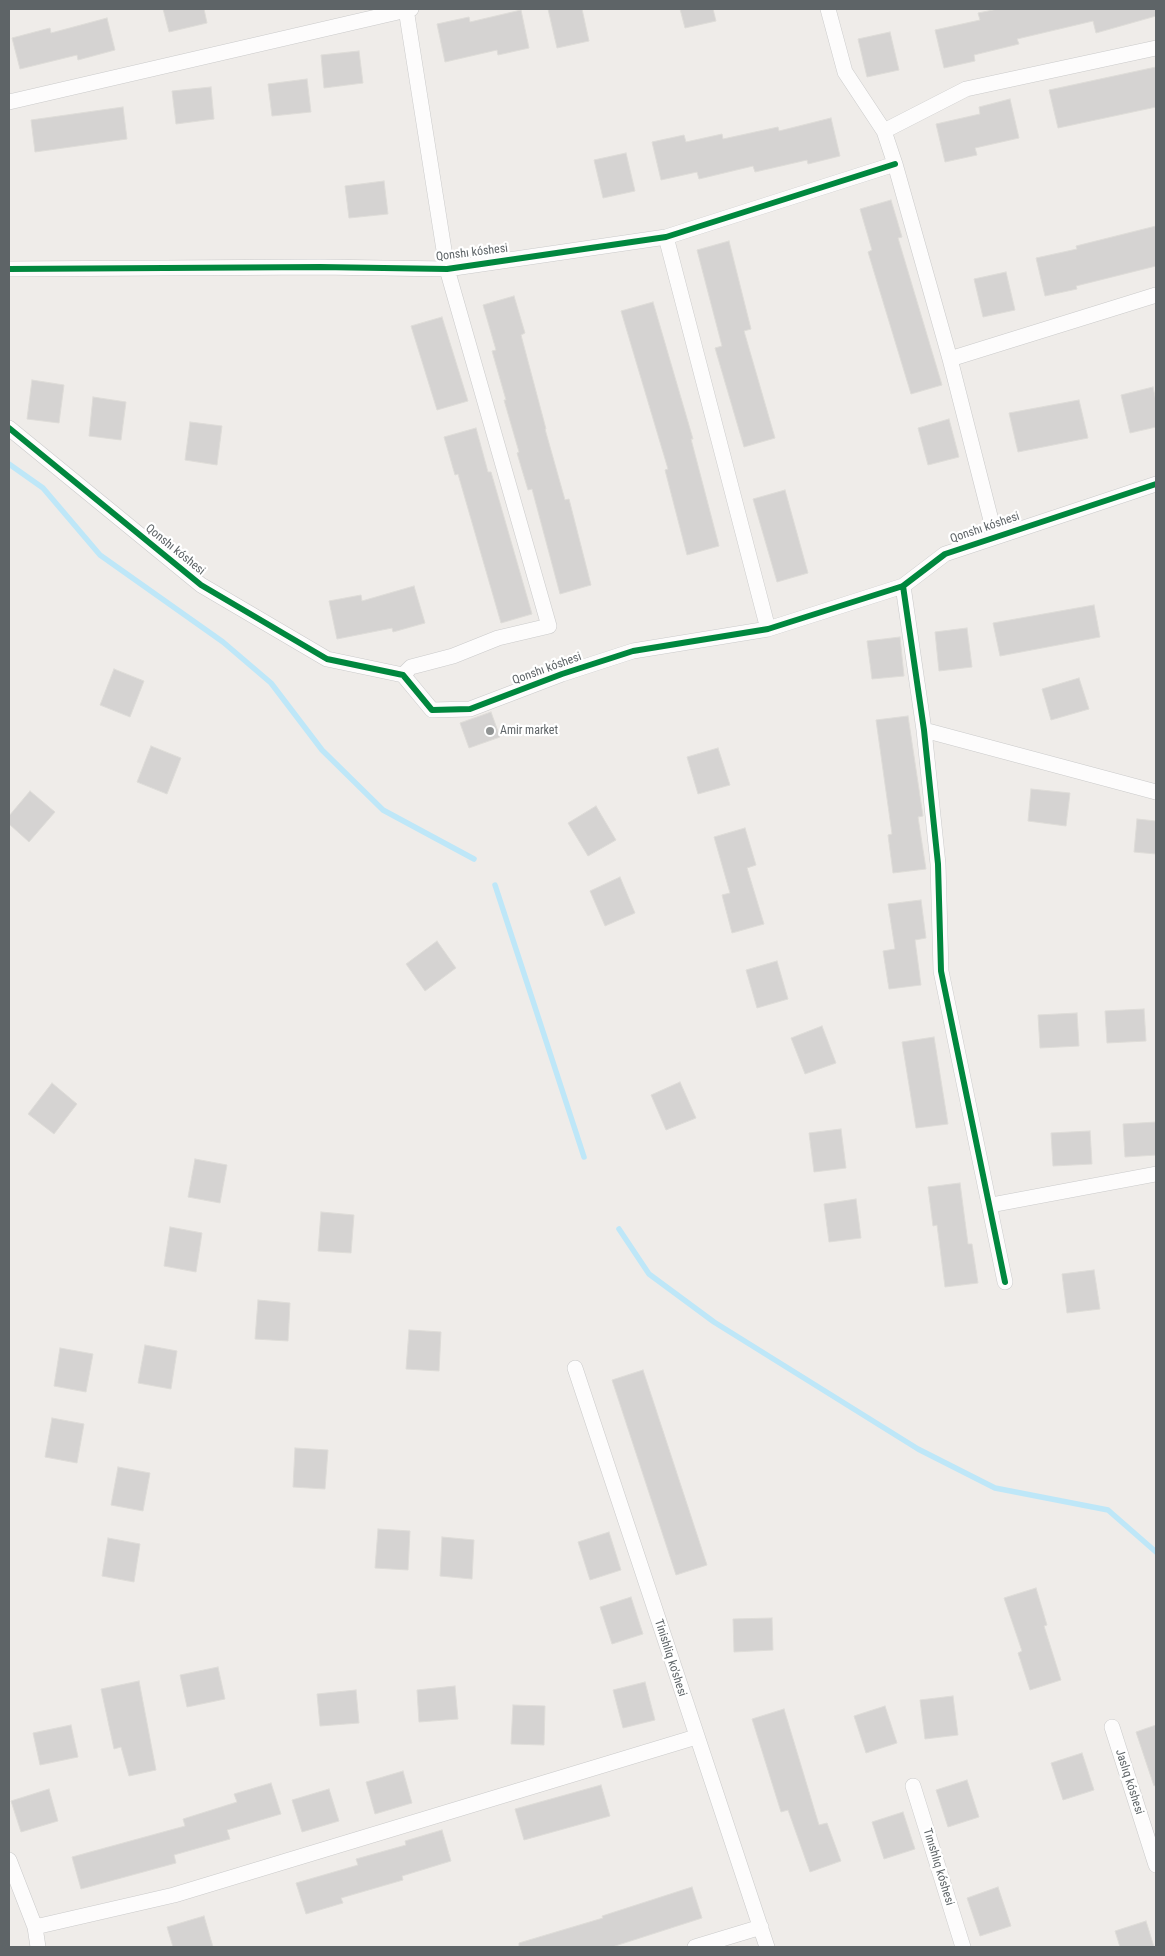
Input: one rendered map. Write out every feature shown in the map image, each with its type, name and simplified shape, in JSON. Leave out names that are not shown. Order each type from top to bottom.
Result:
[{"type":"street","points":[[9,102],[408,9],[448,269],[549,626],[498,638],[453,656],[412,668],[404,675]]},
{"type":"street","points":[[828,9],[845,72],[884,131],[895,164],[950,359],[995,536]]},
{"type":"street","points":[[884,131],[966,90],[1156,48]]},
{"type":"street","name":"Qonshı kóshesi","points":[[9,269],[320,267],[448,269],[666,237],[895,164]]},
{"type":"street","points":[[666,237],[768,629]]},
{"type":"street","points":[[950,359],[1156,295]]},
{"type":"street","name":"Qonshı kóshesi","points":[[9,428],[201,585],[327,659],[404,675],[432,710],[470,709],[562,674],[634,651],[768,629],[903,586],[945,554],[1156,484]]},
{"type":"street","points":[[903,586],[924,730],[938,864],[941,971],[1006,1282]]},
{"type":"street","points":[[924,730],[1156,792]]},
{"type":"street","points":[[991,1205],[1156,1174]]},
{"type":"street","name":"Tinishliq ko'shesi","points":[[575,1368],[767,1947]]},
{"type":"street","name":"Jaslıq kóshesi","points":[[1112,1727],[1156,1865]]},
{"type":"street","points":[[35,1927],[174,1895],[696,1737]]},
{"type":"street","name":"Tınıshlıq kóshesi","points":[[913,1786],[963,1947]]},
{"type":"street","points":[[9,1860],[35,1927],[38,1947]]},
{"type":"street","points":[[695,1947],[761,1927]]},
{"type":"building","points":[[163,9],[204,9],[207,23],[169,32]]},
{"type":"building","points":[[548,9],[582,9],[589,41],[557,48]]},
{"type":"building","points":[[680,9],[713,9],[716,21],[685,28]]},
{"type":"building","points":[[998,9],[1156,9],[1156,16],[1096,33],[1093,21],[1017,39],[1019,44],[974,55],[975,61],[944,68],[935,30],[980,20],[978,13]]},
{"type":"building","points":[[521,10],[529,48],[498,55],[497,50],[445,62],[437,24],[469,17],[470,22]]},
{"type":"building","points":[[107,18],[115,50],[78,60],[77,55],[20,69],[12,38],[50,28],[51,33]]},
{"type":"building","points":[[890,32],[899,70],[867,77],[858,39]]},
{"type":"building","points":[[359,51],[363,83],[324,88],[321,55]]},
{"type":"building","points":[[1156,67],[1156,107],[1058,128],[1049,90]]},
{"type":"building","points":[[307,79],[311,112],[272,116],[268,84]]},
{"type":"building","points":[[211,87],[214,119],[176,124],[172,91]]},
{"type":"building","points":[[1010,99],[1019,138],[975,148],[977,155],[945,162],[936,124],[980,114],[979,107]]},
{"type":"building","points":[[123,107],[127,139],[35,152],[31,120]]},
{"type":"building","points":[[831,118],[840,156],[808,164],[807,160],[755,172],[753,166],[699,179],[697,172],[661,180],[652,142],[684,135],[686,142],[722,134],[723,139],[778,127],[779,131]]},
{"type":"building","points":[[626,153],[635,191],[603,198],[594,160]]},
{"type":"building","points":[[384,181],[388,214],[349,218],[345,186]]},
{"type":"building","points":[[891,200],[902,237],[898,238],[942,385],[911,394],[868,252],[872,250],[860,209]]},
{"type":"building","points":[[1156,226],[1156,266],[1076,286],[1077,289],[1045,296],[1036,258],[1077,249],[1076,246]]},
{"type":"building","points":[[729,241],[751,329],[744,331],[775,438],[744,447],[715,348],[722,346],[697,250]]},
{"type":"building","points":[[1006,272],[1015,310],[983,317],[974,279]]},
{"type":"building","points":[[514,296],[525,333],[521,335],[545,429],[565,500],[569,499],[591,585],[560,594],[532,489],[528,490],[517,453],[519,452],[492,351],[496,350],[483,305]]},
{"type":"building","points":[[653,302],[693,439],[691,439],[719,546],[687,555],[665,470],[668,469],[621,311]]},
{"type":"building","points":[[442,317],[468,401],[437,410],[411,326]]},
{"type":"building","points":[[32,380],[64,385],[59,423],[27,419]]},
{"type":"building","points":[[1153,387],[1156,401],[1156,427],[1130,433],[1121,395]]},
{"type":"building","points":[[93,397],[126,402],[121,440],[89,436]]},
{"type":"building","points":[[1079,400],[1088,438],[1018,452],[1009,413]]},
{"type":"building","points":[[949,419],[959,457],[928,465],[918,428]]},
{"type":"building","points":[[190,422],[222,426],[217,465],[185,460]]},
{"type":"building","points":[[476,428],[488,472],[491,472],[532,614],[501,623],[458,474],[455,475],[444,437]]},
{"type":"building","points":[[785,490],[808,573],[777,582],[753,499]]},
{"type":"building","points":[[414,586],[425,623],[393,632],[392,628],[337,639],[329,601],[361,595],[362,601]]},
{"type":"building","points":[[1094,605],[1100,637],[1000,656],[993,623]]},
{"type":"building","points":[[967,628],[972,667],[939,671],[935,632]]},
{"type":"building","points":[[900,637],[904,676],[872,679],[867,641]]},
{"type":"building","points":[[114,669],[144,681],[130,717],[100,705]]},
{"type":"building","points":[[1079,678],[1089,709],[1051,720],[1042,689]]},
{"type":"building","points":[[491,712],[500,737],[469,748],[460,723]]},
{"type":"building","points":[[908,716],[923,816],[918,817],[926,869],[893,873],[888,835],[892,834],[876,720]]},
{"type":"building","points":[[151,746],[181,758],[167,794],[137,782]]},
{"type":"building","points":[[718,748],[730,785],[698,794],[687,757]]},
{"type":"building","points":[[1031,789],[1070,793],[1066,826],[1028,821]]},
{"type":"building","points":[[30,791],[55,812],[29,842],[9,824],[9,816]]},
{"type":"building","points":[[596,806],[616,840],[588,856],[568,823]]},
{"type":"building","points":[[1137,819],[1156,821],[1156,854],[1134,852]]},
{"type":"building","points":[[745,828],[756,865],[747,868],[764,924],[732,933],[722,895],[730,893],[714,837]]},
{"type":"building","points":[[620,877],[635,913],[605,926],[590,891]]},
{"type":"building","points":[[921,900],[926,938],[915,940],[921,985],[889,989],[883,951],[895,949],[888,904]]},
{"type":"building","points":[[437,941],[456,968],[425,991],[406,964]]},
{"type":"building","points":[[777,961],[788,999],[757,1008],[746,970]]},
{"type":"building","points":[[1144,1009],[1146,1041],[1107,1043],[1105,1011]]},
{"type":"building","points":[[1077,1013],[1079,1046],[1040,1048],[1038,1015]]},
{"type":"building","points":[[822,1026],[836,1063],[805,1074],[791,1038]]},
{"type":"building","points":[[934,1037],[948,1124],[916,1128],[902,1042]]},
{"type":"building","points":[[680,1082],[696,1118],[666,1130],[651,1095]]},
{"type":"building","points":[[52,1083],[77,1104],[54,1134],[28,1114]]},
{"type":"building","points":[[1156,1122],[1156,1155],[1125,1157],[1123,1124]]},
{"type":"building","points":[[841,1129],[846,1168],[814,1172],[809,1133]]},
{"type":"building","points":[[1090,1131],[1092,1164],[1053,1166],[1051,1133]]},
{"type":"building","points":[[195,1159],[227,1165],[220,1203],[188,1197]]},
{"type":"building","points":[[960,1183],[968,1244],[972,1244],[978,1283],[945,1287],[937,1225],[933,1226],[928,1187]]},
{"type":"building","points":[[856,1199],[861,1238],[829,1242],[824,1204]]},
{"type":"building","points":[[321,1212],[354,1215],[351,1253],[318,1251]]},
{"type":"building","points":[[170,1227],[202,1233],[196,1272],[164,1266]]},
{"type":"building","points":[[1094,1270],[1100,1309],[1067,1313],[1062,1274]]},
{"type":"building","points":[[258,1300],[290,1303],[288,1341],[255,1339]]},
{"type":"building","points":[[409,1330],[441,1332],[439,1371],[406,1369]]},
{"type":"building","points":[[145,1345],[177,1351],[171,1389],[138,1383]]},
{"type":"building","points":[[60,1348],[93,1354],[86,1392],[54,1386]]},
{"type":"building","points":[[643,1370],[707,1565],[676,1575],[612,1380]]},
{"type":"building","points":[[52,1418],[84,1424],[77,1463],[45,1457]]},
{"type":"building","points":[[295,1448],[328,1450],[325,1489],[293,1487]]},
{"type":"building","points":[[118,1467],[150,1473],[143,1511],[111,1505]]},
{"type":"building","points":[[378,1529],[410,1531],[408,1570],[375,1568]]},
{"type":"building","points":[[609,1532],[621,1570],[590,1580],[578,1542]]},
{"type":"building","points":[[442,1537],[474,1540],[472,1579],[440,1576]]},
{"type":"building","points":[[108,1538],[140,1544],[134,1582],[102,1576]]},
{"type":"building","points":[[1036,1588],[1047,1625],[1044,1626],[1061,1680],[1030,1690],[1018,1653],[1022,1651],[1004,1598]]},
{"type":"building","points":[[631,1597],[643,1634],[612,1644],[600,1607]]},
{"type":"building","points":[[772,1618],[773,1650],[734,1652],[733,1619]]},
{"type":"building","points":[[218,1667],[225,1699],[187,1707],[180,1675]]},
{"type":"building","points":[[139,1681],[156,1770],[129,1776],[121,1747],[114,1749],[101,1689]]},
{"type":"building","points":[[645,1682],[655,1720],[623,1728],[613,1690]]},
{"type":"building","points":[[455,1686],[458,1719],[419,1722],[417,1690]]},
{"type":"building","points":[[356,1690],[359,1723],[320,1726],[317,1694]]},
{"type":"building","points":[[953,1696],[958,1735],[925,1739],[920,1700]]},
{"type":"building","points":[[513,1705],[545,1706],[544,1745],[511,1744]]},
{"type":"building","points":[[885,1706],[897,1743],[866,1753],[854,1716]]},
{"type":"building","points":[[784,1709],[819,1825],[827,1823],[841,1861],[810,1872],[788,1810],[781,1812],[752,1719]]},
{"type":"building","points":[[71,1725],[78,1757],[40,1765],[33,1733]]},
{"type":"building","points":[[1156,1725],[1156,1785],[1154,1786],[1136,1732]]},
{"type":"building","points":[[1082,1753],[1094,1790],[1063,1800],[1051,1763]]},
{"type":"building","points":[[403,1771],[412,1803],[375,1814],[366,1782]]},
{"type":"building","points":[[967,1780],[979,1817],[948,1827],[936,1790]]},
{"type":"building","points":[[271,1783],[281,1814],[227,1830],[230,1839],[174,1855],[176,1863],[81,1889],[72,1857],[185,1826],[183,1819],[237,1802],[234,1794]]},
{"type":"building","points":[[601,1785],[610,1816],[524,1840],[515,1809]]},
{"type":"building","points":[[49,1789],[58,1821],[21,1832],[11,1801]]},
{"type":"building","points":[[329,1789],[339,1821],[302,1832],[292,1800]]},
{"type":"building","points":[[903,1812],[915,1849],[884,1859],[872,1822]]},
{"type":"building","points":[[442,1830],[451,1861],[402,1876],[403,1880],[341,1898],[343,1903],[306,1914],[296,1883],[358,1865],[356,1859],[406,1845],[405,1841]]},
{"type":"building","points":[[692,1887],[702,1918],[612,1947],[519,1947],[519,1943],[603,1918],[602,1916]]},
{"type":"building","points":[[998,1887],[1011,1926],[980,1936],[967,1898]]},
{"type":"building","points":[[204,1916],[213,1947],[173,1947],[167,1927]]},
{"type":"building","points":[[1146,1921],[1154,1947],[1120,1947],[1115,1931]]},
{"type":"waterway","points":[[9,464],[43,488],[100,555],[223,642],[271,683],[322,750],[383,810],[474,859]]},
{"type":"waterway","points":[[495,885],[584,1157]]},
{"type":"waterway","points":[[619,1229],[649,1274],[714,1322],[918,1449],[995,1488],[1108,1510],[1156,1552]]},
{"type":"cycle path","points":[[9,269],[320,267],[447,269],[666,237],[895,164]]},
{"type":"cycle path","points":[[9,428],[201,585],[327,659],[403,675],[432,710],[470,709],[562,674],[633,651],[768,629],[903,586],[945,554],[1156,484]]},
{"type":"cycle path","points":[[903,586],[924,730],[938,864],[941,971],[1005,1282]]},
{"type":"place","name":"Amir market","points":[[490,731]]}]
